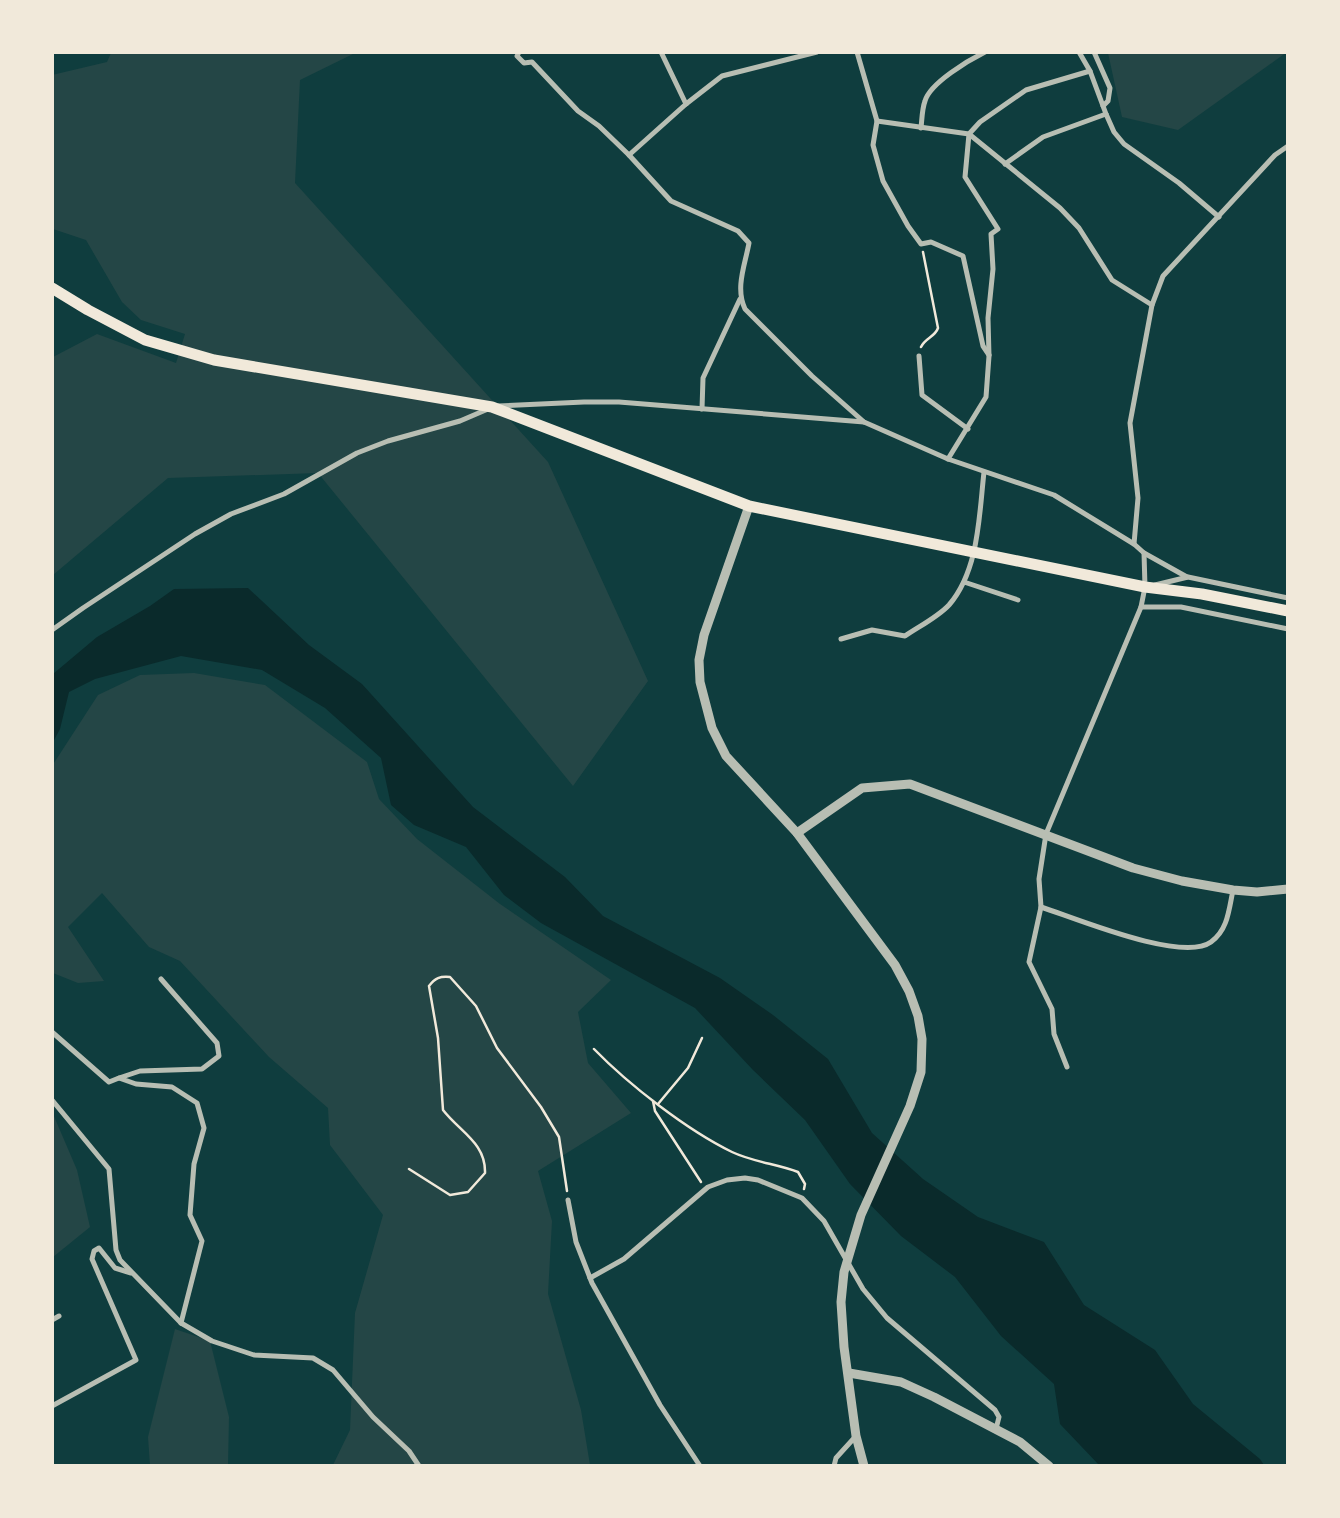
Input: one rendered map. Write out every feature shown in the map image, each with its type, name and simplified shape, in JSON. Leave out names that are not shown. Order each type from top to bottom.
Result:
[{"type":"main road","points":[[52,288],[88,310],[145,340],[214,360],[492,407],[749,506],[1145,587],[1202,594],[1288,611]]},
{"type":"street","points":[[519,52],[517,56],[524,63],[532,62],[578,111],[599,126],[629,155],[671,201],[738,231],[749,243],[740,289],[740,299],[703,378],[702,409]]},
{"type":"street","points":[[661,52],[686,104]]},
{"type":"street","points":[[629,155],[686,104],[722,76],[817,52]]},
{"type":"street","points":[[857,52],[877,120],[873,145],[883,181],[908,226],[921,244],[931,242],[963,256],[983,346],[989,356]]},
{"type":"street","points":[[921,128],[925,100],[934,87],[985,52]]},
{"type":"street","points":[[1079,52],[1090,71],[1114,132],[1124,144],[1179,183],[1219,217]]},
{"type":"street","points":[[1094,52],[1110,88],[1108,102],[1103,106]]},
{"type":"street","points":[[948,459],[968,430],[986,397],[989,356],[988,318],[992,269],[991,234],[998,229],[965,177],[969,134],[980,122],[1026,90],[1090,71]]},
{"type":"street","points":[[1005,164],[1043,137],[1106,114]]},
{"type":"street","points":[[877,120],[969,134],[1066,214],[1079,228],[1112,280],[1152,305]]},
{"type":"street","points":[[1134,544],[1138,498],[1130,423],[1152,305],[1163,276],[1276,155],[1288,146]]},
{"type":"street","points":[[740,299],[745,309],[812,376],[864,422],[948,459],[1054,495],[1134,544],[1144,553],[1188,577],[1288,598]]},
{"type":"street","points":[[919,356],[922,395],[968,430]]},
{"type":"street","points":[[52,630],[196,534],[231,514],[284,494],[365,450],[388,440],[460,421],[492,407],[584,402],[864,422]]},
{"type":"street","points":[[841,639],[872,630],[904,636],[948,606],[965,581],[977,531],[984,472]]},
{"type":"street","points":[[749,506],[704,635],[699,660],[700,682],[712,728],[726,756],[797,833],[895,965],[909,991],[918,1016],[922,1040],[921,1072],[910,1106],[852,1240],[844,1272],[841,1302],[844,1346],[856,1436],[864,1466]]},
{"type":"street","points":[[1067,1067],[1054,1034],[1052,1008],[1029,962],[1041,907],[1039,879],[1046,834],[1141,607],[1145,587],[1144,553]]},
{"type":"street","points":[[1145,587],[1188,577]]},
{"type":"street","points":[[965,581],[1018,600]]},
{"type":"street","points":[[1141,607],[1182,607],[1288,629]]},
{"type":"street","points":[[797,833],[862,788],[910,784],[1133,868],[1182,881],[1233,890],[1256,892],[1288,889]]},
{"type":"street","points":[[1041,907],[1157,945],[1190,949],[1211,943],[1225,927],[1233,890]]},
{"type":"street","points":[[52,1032],[109,1082],[140,1071],[202,1069],[219,1056],[218,1043],[161,979]]},
{"type":"street","points":[[119,1078],[136,1084],[172,1086],[197,1104],[204,1128],[194,1164],[190,1215],[202,1241],[181,1323]]},
{"type":"street","points":[[52,1100],[108,1170],[116,1250],[120,1260],[181,1323],[212,1341],[254,1354],[312,1358],[334,1370],[373,1417],[409,1451],[419,1466]]},
{"type":"street","points":[[590,1278],[624,1259],[705,1190],[727,1180],[745,1178],[779,1187],[800,1197],[824,1220],[863,1289],[887,1318],[995,1410],[999,1417],[996,1429]]},
{"type":"street","points":[[568,1200],[576,1242],[590,1278],[660,1405],[700,1466]]},
{"type":"street","points":[[52,1406],[136,1360],[92,1258],[94,1251],[100,1248],[115,1268],[133,1274]]},
{"type":"street","points":[[52,1320],[59,1316]]},
{"type":"street","points":[[849,1373],[901,1382],[996,1429],[1033,1451],[1049,1466]]},
{"type":"street","points":[[834,1466],[836,1458],[856,1436]]},
{"type":"path","points":[[919,356],[923,342],[936,334],[938,328],[921,244]]},
{"type":"path","points":[[408,1169],[450,1195],[468,1192],[484,1173],[485,1160],[480,1148],[443,1110],[438,1038],[429,986],[433,980],[442,976],[450,976],[476,1006],[497,1048],[541,1107],[560,1137],[568,1200]]},
{"type":"path","points":[[658,1104],[688,1068],[702,1038]]},
{"type":"path","points":[[594,1049],[658,1104],[733,1153],[798,1172],[805,1184],[800,1197]]},
{"type":"path","points":[[653,1100],[656,1111],[705,1190]]},
{"type":"shaded area","points":[[1287,52],[1178,130],[1122,117],[1108,53]]},
{"type":"shaded area","points":[[111,53],[355,53],[300,80],[295,183],[548,462],[648,681],[573,786],[318,473],[168,478],[53,575],[53,357],[97,334],[176,363],[185,334],[141,320],[122,302],[86,240],[53,229],[52,75],[107,62]]},
{"type":"shaded area","points":[[248,588],[309,645],[362,684],[473,807],[565,877],[603,916],[720,978],[773,1015],[828,1059],[872,1133],[923,1179],[978,1217],[1044,1242],[1084,1305],[1155,1350],[1193,1404],[1260,1459],[1264,1465],[1099,1465],[1060,1424],[1054,1384],[1001,1336],[955,1277],[901,1236],[850,1184],[805,1120],[753,1070],[695,1008],[541,923],[504,895],[466,847],[414,825],[391,805],[381,758],[325,708],[262,670],[181,656],[95,679],[69,692],[60,729],[53,742],[53,674],[97,637],[150,606],[174,589]]},
{"type":"shaded area","points":[[194,673],[265,685],[367,762],[379,799],[417,839],[500,904],[611,980],[578,1012],[588,1063],[631,1113],[538,1171],[552,1221],[548,1294],[581,1410],[590,1465],[333,1465],[350,1430],[355,1313],[383,1215],[330,1145],[328,1108],[269,1057],[180,961],[149,947],[102,893],[68,927],[104,981],[78,983],[53,973],[52,766],[98,695],[140,675]]},
{"type":"shaded area","points":[[53,1114],[77,1170],[90,1227],[53,1257]]},
{"type":"shaded area","points":[[175,1329],[210,1341],[229,1417],[228,1465],[150,1465],[148,1437]]}]
